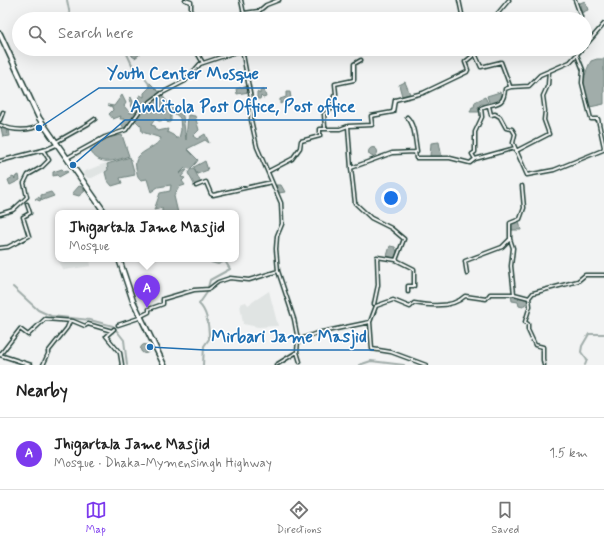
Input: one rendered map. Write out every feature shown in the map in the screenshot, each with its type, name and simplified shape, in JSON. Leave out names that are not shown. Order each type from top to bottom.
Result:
[{"type":"highway","points":[[0,34],[32,105],[102,210]]},
{"type":"highway","points":[[0,38],[30,104],[41,124],[56,143]]},
{"type":"highway","points":[[119,262],[139,317],[162,365]]},
{"type":"street","points":[[185,0],[191,2],[191,12]]},
{"type":"street","points":[[241,0],[244,12]]},
{"type":"street","points":[[252,12],[259,11],[266,5],[279,0]]},
{"type":"street","points":[[459,0],[462,12]]},
{"type":"street","points":[[498,12],[509,0]]},
{"type":"street","points":[[575,0],[579,12]]},
{"type":"street","points":[[592,38],[604,24]]},
{"type":"street","points":[[199,56],[203,63]]},
{"type":"street","points":[[66,158],[105,137],[121,133],[136,116],[162,93],[185,81],[195,69],[203,63],[224,56]]},
{"type":"street","points":[[243,56],[252,104],[251,120],[257,147],[282,210],[282,224],[277,236],[278,271],[294,319],[298,340],[297,352],[300,362]]},
{"type":"street","points":[[269,171],[292,159],[300,148],[301,141],[320,136],[320,129],[325,127],[340,129],[348,126],[372,125],[371,116],[393,112],[395,100],[423,93],[467,72],[468,70],[464,64],[471,56]]},
{"type":"street","points":[[476,56],[481,67],[501,62],[511,87]]},
{"type":"street","points":[[475,159],[472,154],[475,152],[474,132],[482,116],[481,108],[502,101],[505,97],[505,89],[511,87],[529,87],[539,77],[568,63],[576,56]]},
{"type":"street","points":[[489,106],[491,115],[495,114],[499,116],[506,128],[512,129],[515,135],[512,141],[528,175],[559,168],[603,150],[604,147],[598,119],[591,119],[589,107],[584,98],[582,83],[583,74],[577,56]]},
{"type":"street","points":[[325,127],[324,114],[333,108],[334,96],[336,94],[335,84],[354,80],[354,64],[361,60]]},
{"type":"street","points":[[406,117],[412,122],[413,126],[417,151],[415,152],[416,158],[450,158],[470,163],[475,159],[516,149],[549,134],[545,124],[543,96],[548,82],[549,71]]},
{"type":"street","points":[[0,120],[3,112]]},
{"type":"street","points":[[0,161],[20,154],[43,150],[95,119]]},
{"type":"street","points":[[0,125],[11,129],[30,130],[41,124]]},
{"type":"street","points":[[348,126],[355,203],[370,218],[391,228],[404,239],[396,260]]},
{"type":"street","points":[[0,214],[13,210],[27,197],[24,181],[28,175],[42,167],[49,160],[43,150]]},
{"type":"street","points":[[351,168],[392,153],[415,152]]},
{"type":"street","points":[[196,186],[206,182],[211,194],[213,195],[272,182]]},
{"type":"street","points":[[514,294],[511,257],[513,246],[510,239],[510,223],[520,219],[523,213],[522,186]]},
{"type":"street","points":[[0,248],[8,247],[30,236],[23,217],[30,213],[27,204]]},
{"type":"street","points":[[467,274],[465,261],[502,247],[510,239]]},
{"type":"street","points":[[374,304],[378,285],[377,257],[396,260],[414,269],[414,286],[408,286],[408,292]]},
{"type":"street","points":[[118,325],[139,317],[149,312],[149,309],[163,304],[163,299],[194,290],[208,289],[218,282],[230,278],[249,280],[278,271]]},
{"type":"street","points":[[544,365],[542,360],[543,347],[535,345],[528,330],[528,324],[525,322],[530,306],[530,298],[533,293],[578,281],[585,275],[604,275]]},
{"type":"street","points":[[426,365],[391,352],[372,349],[370,322],[376,306],[393,300],[410,307],[414,303],[436,306],[459,302],[465,296],[486,299],[490,294],[514,294],[530,298]]},
{"type":"street","points":[[31,365],[0,355],[20,329],[28,335],[45,320],[70,321],[85,326],[88,324],[113,330],[106,336],[114,348],[120,353],[122,365]]},
{"type":"street","points":[[43,365],[44,360],[66,330],[70,321]]},
{"type":"street","points":[[298,340],[313,334],[370,322]]},
{"type":"street","points":[[276,365],[297,352]]},
{"type":"shaded area","points":[[585,1],[588,10],[581,12],[580,3]]},
{"type":"shaded area","points":[[604,59],[604,104],[590,107],[584,90],[584,84],[586,73],[591,61]]},
{"type":"shaded area","points":[[405,82],[410,94],[402,96],[399,85]]},
{"type":"shaded area","points":[[150,83],[158,91],[161,91],[161,94],[174,110],[183,116],[186,140],[188,115],[195,116],[199,130],[193,136],[197,139],[205,134],[209,143],[205,140],[187,149],[198,160],[190,169],[185,168],[179,174],[187,170],[181,177],[185,178],[182,181],[185,185],[179,187],[174,196],[177,210],[162,210],[162,208],[154,210],[160,193],[170,191],[171,185],[158,187],[151,192],[147,179],[141,180],[137,173],[136,162],[138,158],[161,138],[142,132],[141,126],[134,119],[124,128],[121,124],[124,119],[120,119],[121,116],[113,119],[109,114],[113,110],[112,107],[108,105],[114,106],[122,95],[126,103],[124,106],[130,113],[134,112],[129,99],[131,97],[134,104],[140,95],[144,97],[144,93],[150,87],[148,84]],"holes":[[[165,105],[180,118],[181,130],[179,138],[176,138],[167,132],[168,129],[157,131],[155,126],[151,125],[155,119],[159,121],[166,120],[168,123],[171,121],[171,114]]]},
{"type":"shaded area","points":[[248,86],[249,92],[237,94],[236,89]]},
{"type":"shaded area","points":[[264,90],[266,97],[263,98],[261,96],[260,99],[257,99],[257,92],[260,94],[260,91]]},
{"type":"shaded area","points":[[286,92],[290,92],[291,98],[280,104],[280,99],[286,97]]},
{"type":"shaded area","points":[[500,92],[503,99],[497,104],[490,105],[487,96]]},
{"type":"shaded area","points":[[485,97],[489,105],[481,104],[478,107],[479,112],[470,112],[472,107],[474,107],[475,102]]},
{"type":"shaded area","points":[[1,128],[6,128],[7,134],[7,129],[9,129],[10,136],[3,137]]},
{"type":"shaded area","points":[[122,135],[129,156],[118,160],[102,161],[98,159],[90,150],[107,138]]},
{"type":"shaded area","points":[[439,142],[442,158],[432,158],[430,156],[431,143]]},
{"type":"shaded area","points":[[373,147],[378,152],[373,157],[368,152]]},
{"type":"shaded area","points":[[130,157],[135,175],[120,178],[122,183],[112,186],[107,180],[105,172],[108,170],[107,164]]},
{"type":"shaded area","points":[[205,161],[208,170],[197,174],[194,167]]},
{"type":"shaded area","points":[[106,163],[108,170],[92,178],[88,178],[84,175],[83,172]]},
{"type":"shaded area","points":[[62,169],[65,172],[68,172],[59,177],[57,175],[53,176],[53,172]]},
{"type":"shaded area","points":[[191,169],[194,169],[201,183],[195,186],[188,173]]},
{"type":"shaded area","points":[[19,175],[20,180],[10,185],[8,180],[13,177],[15,179],[15,177]]},
{"type":"shaded area","points":[[276,185],[281,185],[285,192],[279,193]]},
{"type":"shaded area","points":[[79,186],[85,191],[79,196],[72,194]]},
{"type":"shaded area","points":[[51,192],[54,196],[43,200],[41,199],[41,195]]},
{"type":"shaded area","points":[[38,197],[41,199],[40,201],[35,199]]},
{"type":"shaded area","points":[[519,221],[521,230],[512,230],[510,223]]},
{"type":"shaded area","points":[[390,246],[395,247],[398,254],[396,259],[387,256]]},
{"type":"shaded area","points":[[59,262],[90,262],[91,266],[64,270]]},
{"type":"shaded area","points":[[269,291],[278,326],[258,327],[243,324],[240,304],[246,302],[248,305]]},
{"type":"shaded area","points":[[511,295],[518,299],[520,297],[529,299],[529,304],[525,304],[523,307],[519,306],[518,302],[512,301]]},
{"type":"shaded area","points":[[143,345],[147,345],[149,349],[147,353],[143,353],[141,351],[141,347]]},
{"type":"waterway","points":[[67,0],[69,12]]},
{"type":"waterway","points":[[128,56],[134,69],[140,72],[149,84]]},
{"type":"waterway","points":[[211,262],[218,264],[223,262]]},
{"type":"waterway","points":[[203,365],[204,346],[209,339],[209,330],[206,315],[199,304],[206,294],[210,280],[230,269],[226,262]]},
{"type":"waterway","points":[[13,287],[38,310],[51,316],[90,320],[113,326],[124,340],[127,365]]},
{"type":"waterway","points":[[585,365],[587,360],[581,352],[582,346],[589,334],[604,334]]},
{"type":"waterway","points":[[359,365],[371,361],[404,365]]},
{"type":"place","name":"Youth Center Mosque","points":[[39,128]]},
{"type":"place","name":"Amlitola Post Office, Post office","points":[[73,165]]},
{"type":"place","name":"Jhigartala Jame Masjid","points":[[147,308]]},
{"type":"place","name":"Mirbari Jame Masjid","points":[[150,347]]}]
